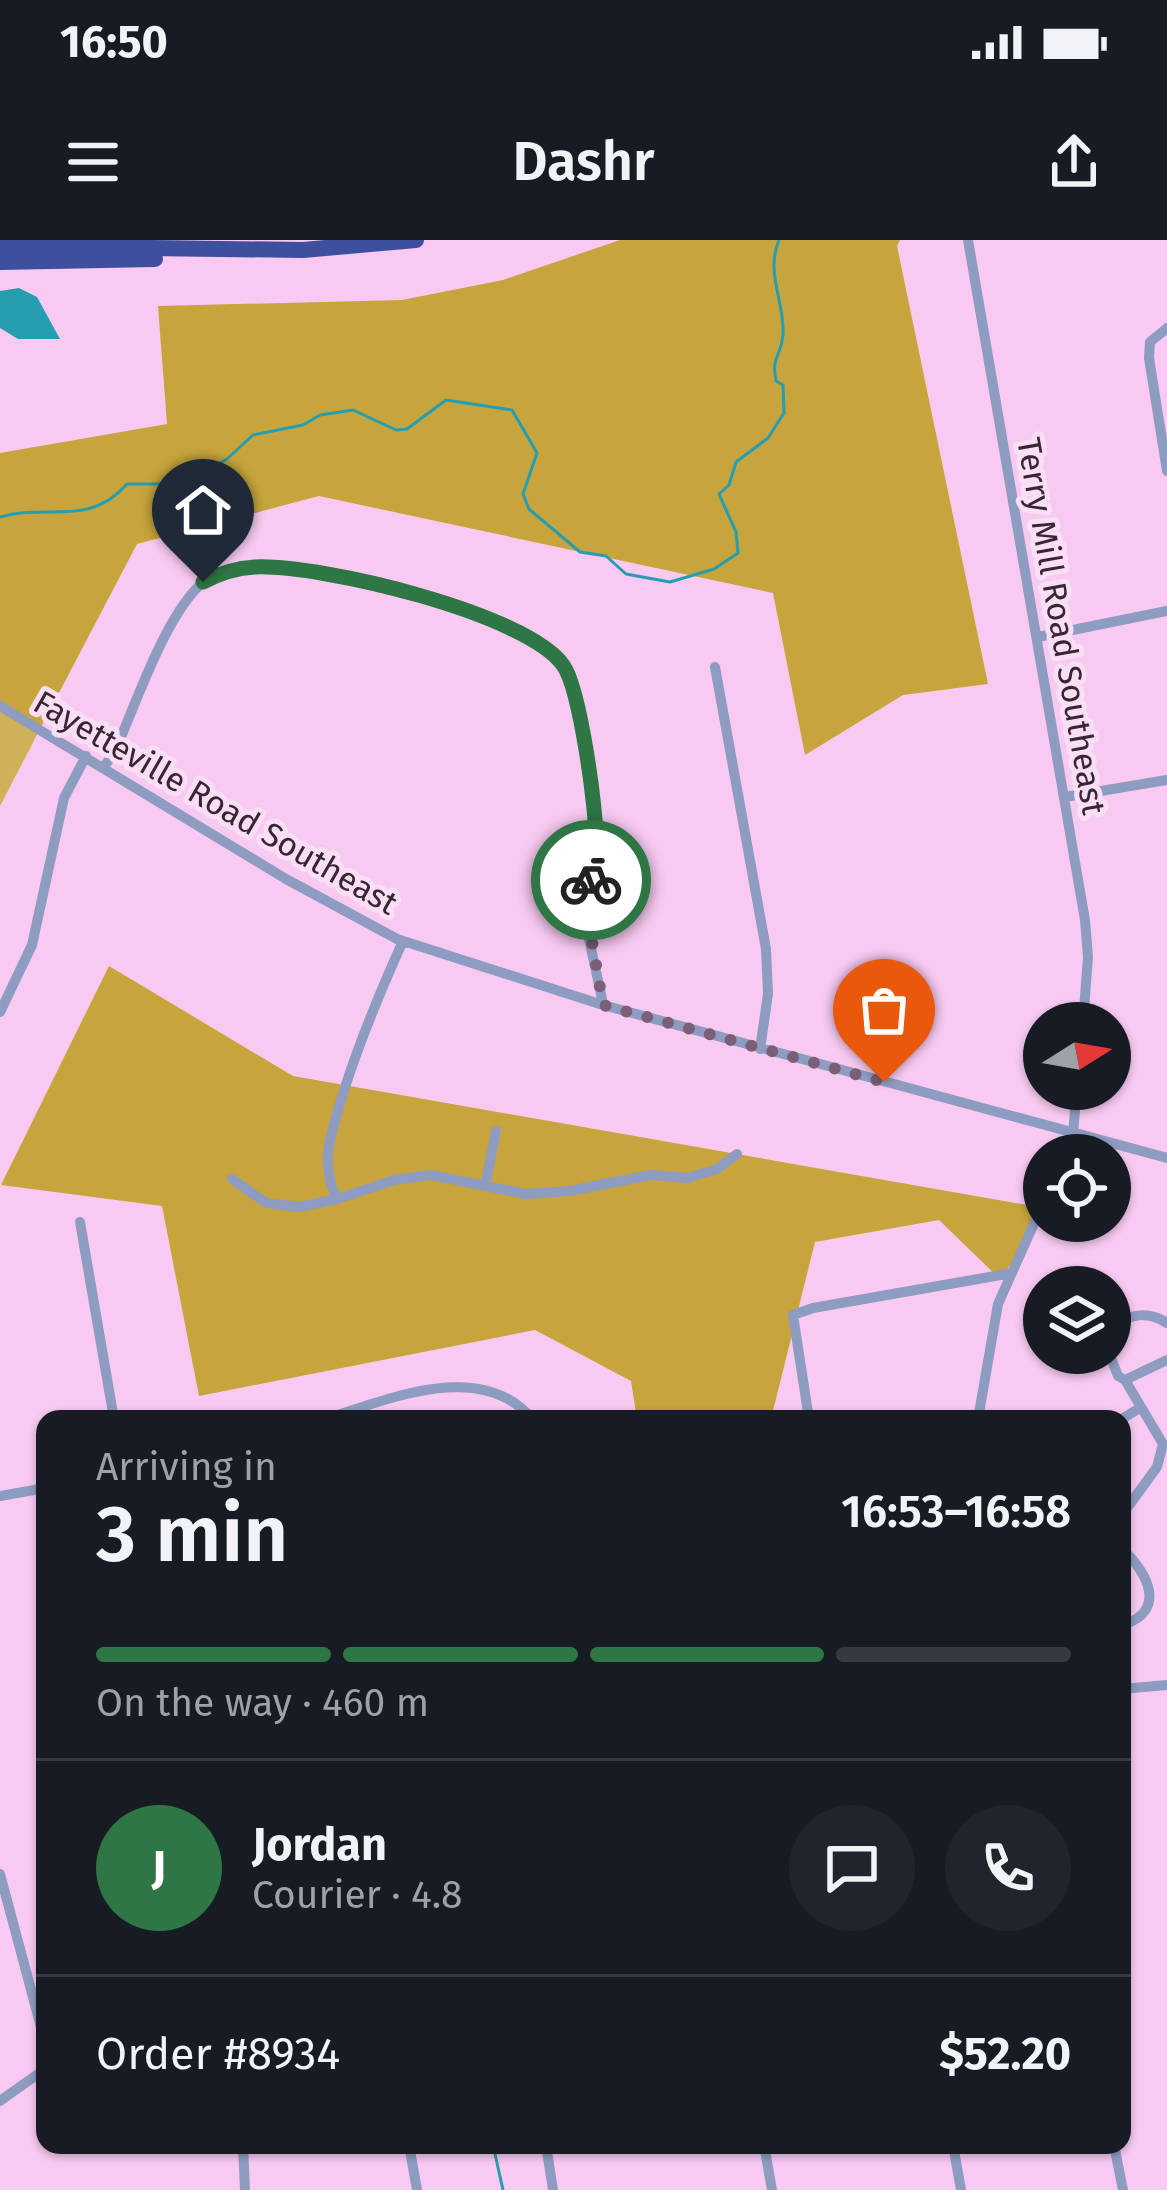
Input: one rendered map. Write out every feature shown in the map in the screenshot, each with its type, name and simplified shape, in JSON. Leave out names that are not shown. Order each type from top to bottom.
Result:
[{"type":"highway","points":[[0,262],[98,262],[416,240]]},
{"type":"highway","points":[[0,246],[303,250]]},
{"type":"street","name":"Terry Mill Road Southeast","points":[[968,240],[1084,920],[1088,957],[1085,1002]]},
{"type":"street","points":[[1167,328],[1150,342],[1148,358],[1167,471]]},
{"type":"street","points":[[104,767],[176,618],[203,582],[223,572],[253,567],[336,573],[452,605],[537,641],[568,671],[574,690],[593,804],[596,841],[586,907],[603,1005]]},
{"type":"street","points":[[1038,637],[1167,611]]},
{"type":"street","points":[[716,668],[766,949],[768,994],[760,1049]]},
{"type":"street","name":"Fayetteville Road Southeast","points":[[0,706],[286,879],[403,941],[603,1005],[1167,1158]]},
{"type":"street","points":[[0,1012],[32,945],[61,808],[86,756]]},
{"type":"street","points":[[1065,797],[1167,780]]},
{"type":"street","points":[[337,1199],[330,1186],[328,1149],[384,983],[403,941]]},
{"type":"street","points":[[1073,1132],[1075,1110]]},
{"type":"street","points":[[485,1186],[496,1131]]},
{"type":"street","points":[[232,1179],[266,1203],[299,1207],[394,1180],[431,1175],[526,1194],[569,1192],[651,1175],[687,1178],[717,1168],[737,1154]]},
{"type":"street","points":[[80,1222],[112,1410]]},
{"type":"street","points":[[979,1410],[993,1326],[1026,1242]]},
{"type":"street","points":[[808,1410],[793,1316],[813,1308],[1012,1273]]},
{"type":"street","points":[[1131,1316],[1144,1314],[1167,1323]]},
{"type":"street","points":[[1125,1380],[1167,1360]]},
{"type":"street","points":[[1117,1374],[1162,1444],[1157,1466],[1131,1490]]},
{"type":"street","points":[[356,1410],[443,1385],[500,1395],[525,1410]]},
{"type":"street","points":[[1131,1413],[1141,1407]]},
{"type":"street","points":[[0,1496],[36,1490]]},
{"type":"street","points":[[1131,1557],[1144,1568],[1151,1588],[1150,1609],[1141,1620],[1131,1623]]},
{"type":"street","points":[[1131,1688],[1167,1685]]},
{"type":"street","points":[[0,1874],[36,2008]]},
{"type":"street","points":[[0,2102],[36,2076]]},
{"type":"street","points":[[243,2154],[245,2190]]},
{"type":"street","points":[[411,2154],[418,2190]]},
{"type":"street","points":[[547,2154],[553,2190]]},
{"type":"street","points":[[766,2154],[772,2190]]},
{"type":"street","points":[[955,2154],[962,2190]]},
{"type":"street","points":[[1116,2154],[1123,2190]]},
{"type":"shaded area","points":[[620,240],[900,240],[897,246],[988,684],[903,695],[805,755],[773,593],[319,496],[137,544],[40,729],[0,704],[0,453],[167,424],[158,306],[402,300],[503,280]]},
{"type":"shaded area","points":[[0,704],[40,729],[0,806]]},
{"type":"shaded area","points":[[109,966],[293,1076],[1023,1204],[1024,1242],[1001,1280],[939,1220],[815,1242],[773,1410],[636,1410],[631,1381],[535,1330],[199,1396],[162,1206],[1,1185]]},
{"type":"water","points":[[19,288],[37,297],[60,339],[18,339],[0,328],[0,291]]},
{"type":"waterway","points":[[0,517],[83,510],[98,506],[127,484],[184,484],[227,459],[253,435],[303,425],[320,415],[353,410],[396,430],[407,429],[446,400],[512,410],[537,453],[523,494],[529,509],[580,552],[606,556],[626,574],[670,582],[714,569],[738,553],[736,532],[719,494],[729,485],[736,462],[768,438],[784,413],[783,385],[776,381],[775,373],[783,335],[774,264],[779,240]]},
{"type":"waterway","points":[[495,2154],[503,2190]]},
{"type":"way so far","points":[[591,880],[586,907],[603,1005],[884,1082]]},
{"type":"route","points":[[203,582],[223,572],[253,567],[336,573],[452,605],[553,652],[568,671],[574,690],[587,766],[596,841],[591,880]]}]
